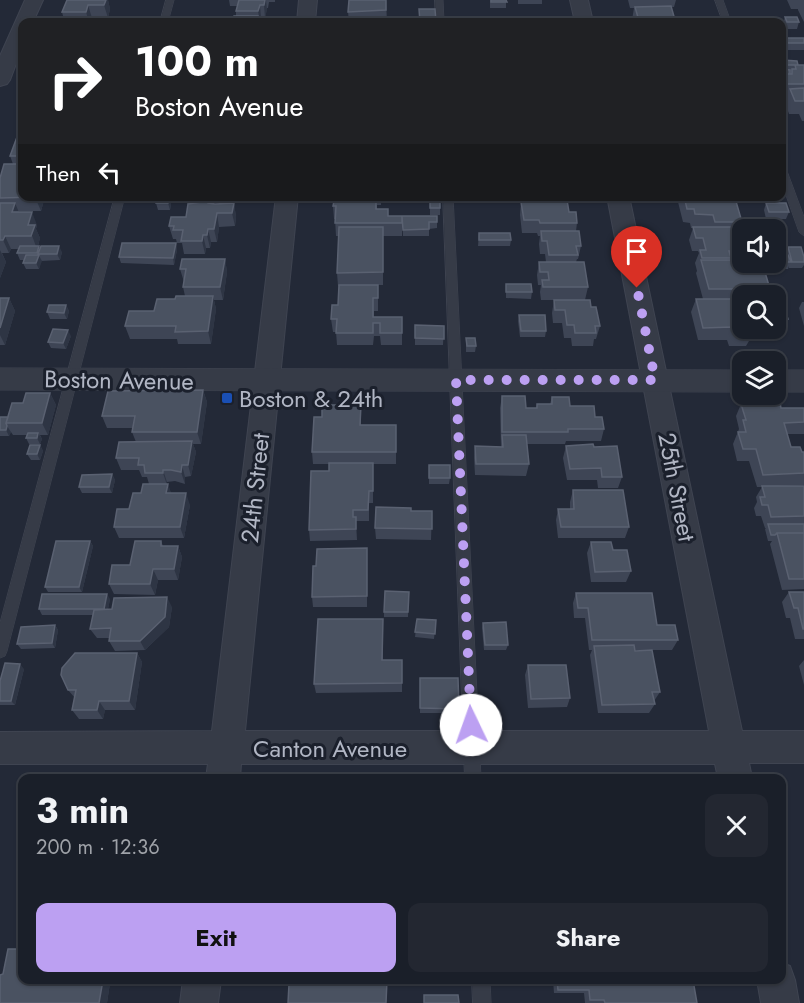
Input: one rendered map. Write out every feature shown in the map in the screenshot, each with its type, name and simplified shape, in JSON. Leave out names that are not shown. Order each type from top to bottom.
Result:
[{"type":"street","points":[[26,18],[34,0]]},
{"type":"street","points":[[306,18],[308,0]]},
{"type":"street","points":[[579,0],[583,18]]},
{"type":"street","points":[[0,80],[18,36]]},
{"type":"street","name":"24th Street","points":[[225,763],[286,201]]},
{"type":"street","name":"25th Street","points":[[619,201],[732,763]]},
{"type":"street","name":"Boston Avenue","points":[[0,379],[732,381]]},
{"type":"street","points":[[786,381],[804,381]]},
{"type":"street","name":"Canton Avenue","points":[[0,748],[225,763],[732,763],[804,747]]},
{"type":"street","points":[[199,1003],[201,984]]},
{"type":"street","points":[[777,984],[780,1003]]},
{"type":"lane","points":[[165,18],[170,0]]},
{"type":"lane","points":[[439,0],[440,18]]},
{"type":"lane","points":[[719,0],[726,18]]},
{"type":"lane","points":[[786,182],[804,232]]},
{"type":"lane","points":[[0,651],[119,201]]},
{"type":"lane","points":[[448,201],[473,763]]},
{"type":"lane","points":[[481,984],[482,1003]]},
{"type":"building","points":[[67,0],[106,0],[104,5],[88,5],[86,12],[62,12]]},
{"type":"building","points":[[239,0],[265,0],[264,5],[260,5],[258,11],[236,11]]},
{"type":"building","points":[[349,0],[386,0],[386,10],[348,12]]},
{"type":"building","points":[[491,0],[506,0],[507,2],[491,2]]},
{"type":"building","points":[[671,6],[674,18],[638,18],[635,7]]},
{"type":"building","points":[[419,9],[435,9],[436,18],[420,18]]},
{"type":"building","points":[[234,16],[258,16],[258,18],[234,18]]},
{"type":"building","points":[[349,17],[383,17],[383,18]]},
{"type":"building","points":[[797,17],[799,22],[787,22],[785,18]]},
{"type":"building","points":[[786,38],[804,38],[804,43],[788,43]]},
{"type":"building","points":[[786,60],[797,61],[798,65],[786,65]]},
{"type":"building","points":[[795,65],[804,65],[804,84],[786,84],[786,74],[792,74],[792,69],[796,69]]},
{"type":"building","points":[[804,88],[804,101],[795,101],[790,89]]},
{"type":"building","points":[[17,137],[18,137],[18,156],[10,156]]},
{"type":"building","points":[[4,164],[18,164],[18,197],[0,198],[0,178]]},
{"type":"building","points":[[156,201],[168,201],[168,203],[156,203]]},
{"type":"building","points":[[208,201],[208,203],[215,204],[234,203],[232,213],[217,213],[214,229],[208,229],[202,241],[181,241],[183,230],[173,230],[174,226],[169,226],[171,217],[186,217],[188,204]]},
{"type":"building","points":[[334,201],[376,201],[376,209],[388,209],[388,216],[402,216],[402,223],[335,223],[336,206],[333,206]]},
{"type":"building","points":[[430,201],[440,201],[440,208],[430,208]]},
{"type":"building","points":[[567,201],[569,212],[576,212],[577,223],[540,223],[539,220],[524,220],[521,202]]},
{"type":"building","points":[[685,201],[736,201],[741,219],[732,219],[732,222],[715,222],[713,215],[695,214],[694,209],[687,209]]},
{"type":"building","points":[[0,203],[15,203],[12,212],[32,212],[28,225],[35,225],[31,236],[5,236],[3,240],[0,240]]},
{"type":"building","points":[[766,203],[786,203],[789,212],[769,212]]},
{"type":"building","points":[[402,216],[437,216],[437,222],[429,222],[429,229],[403,230]]},
{"type":"building","points":[[339,227],[383,227],[383,272],[337,273]]},
{"type":"building","points":[[693,227],[731,227],[732,251],[729,251],[731,258],[702,258],[700,250],[706,250],[703,238],[696,238]]},
{"type":"building","points":[[541,231],[579,231],[581,246],[576,246],[578,255],[549,255],[547,241],[542,241]]},
{"type":"building","points":[[479,233],[510,233],[511,240],[479,240]]},
{"type":"building","points":[[122,243],[176,243],[173,258],[119,257]]},
{"type":"building","points":[[20,246],[39,246],[37,253],[17,253]]},
{"type":"building","points":[[41,246],[59,246],[57,254],[38,254]]},
{"type":"building","points":[[788,247],[801,247],[804,262],[792,262]]},
{"type":"building","points":[[26,255],[39,255],[36,263],[23,263]]},
{"type":"building","points":[[786,255],[788,255],[791,262],[786,262]]},
{"type":"building","points":[[182,259],[225,259],[220,287],[183,287],[186,269],[180,269]]},
{"type":"building","points":[[701,260],[732,260],[732,273],[765,273],[769,285],[732,285],[732,289],[709,289]]},
{"type":"building","points":[[539,262],[584,262],[588,287],[543,287],[542,280],[549,280],[548,272],[540,272]]},
{"type":"building","points":[[506,284],[531,284],[532,292],[506,292]]},
{"type":"building","points":[[339,285],[378,285],[378,298],[373,298],[373,317],[402,317],[402,333],[380,333],[380,323],[373,323],[373,333],[336,333],[337,319],[331,319],[332,305],[338,305]]},
{"type":"building","points":[[176,296],[213,296],[208,331],[175,332],[176,326],[125,326],[129,311],[154,311],[157,299],[175,299]]},
{"type":"building","points":[[0,298],[9,298],[0,328]]},
{"type":"building","points":[[696,299],[732,299],[732,327],[703,328]]},
{"type":"building","points":[[554,300],[590,300],[591,307],[596,307],[600,326],[595,326],[596,333],[575,333],[574,325],[567,325],[565,310],[555,310]]},
{"type":"building","points":[[49,305],[66,305],[64,313],[47,312]]},
{"type":"building","points":[[519,315],[545,315],[546,331],[521,331]]},
{"type":"building","points":[[415,325],[444,326],[444,339],[415,338]]},
{"type":"building","points":[[53,329],[68,330],[63,343],[48,342]]},
{"type":"building","points":[[466,338],[475,338],[476,346],[467,346]]},
{"type":"building","points":[[203,390],[197,432],[132,432],[135,416],[102,416],[108,391]]},
{"type":"building","points":[[26,393],[50,393],[42,423],[6,423],[12,403],[23,403]]},
{"type":"building","points":[[502,396],[525,396],[526,408],[537,408],[537,404],[552,404],[552,397],[569,397],[570,406],[594,406],[595,417],[602,417],[604,429],[568,429],[568,432],[502,432]]},
{"type":"building","points":[[322,405],[361,405],[360,425],[396,425],[396,452],[312,452],[314,417],[322,417]]},
{"type":"building","points":[[741,405],[780,405],[781,408],[804,408],[804,422],[784,423],[791,447],[800,447],[804,452],[804,473],[763,475],[756,449],[743,449],[738,432],[746,432],[743,420],[746,420]]},
{"type":"building","points":[[0,417],[8,417],[6,430],[0,430]]},
{"type":"building","points":[[28,433],[38,433],[37,438],[26,438]]},
{"type":"building","points":[[502,435],[526,435],[529,464],[476,464],[475,446],[503,447]]},
{"type":"building","points":[[192,441],[188,465],[182,465],[181,472],[163,470],[163,473],[145,473],[144,465],[138,465],[139,458],[116,458],[119,442]]},
{"type":"building","points":[[593,444],[594,447],[617,446],[622,477],[602,477],[601,468],[570,469],[566,446]]},
{"type":"building","points":[[30,445],[40,445],[37,454],[27,454]]},
{"type":"building","points":[[329,463],[373,463],[373,491],[369,491],[368,510],[353,510],[353,517],[356,517],[356,529],[309,530],[311,471],[329,471]]},
{"type":"building","points":[[429,465],[450,465],[450,478],[429,478]]},
{"type":"building","points":[[112,474],[109,487],[79,487],[82,475]]},
{"type":"building","points":[[143,484],[168,484],[166,493],[186,493],[180,527],[114,527],[117,509],[129,509],[133,493],[141,493]]},
{"type":"building","points":[[762,486],[804,486],[804,516],[771,517],[768,505],[762,505],[760,497],[765,497]]},
{"type":"building","points":[[573,490],[623,490],[629,527],[561,527],[558,509],[574,509]]},
{"type":"building","points":[[376,507],[432,511],[432,529],[375,528]]},
{"type":"building","points":[[768,524],[804,524],[804,533],[771,535]]},
{"type":"building","points":[[777,533],[804,533],[804,579],[789,579]]},
{"type":"building","points":[[56,541],[90,541],[79,587],[45,587]]},
{"type":"building","points":[[135,541],[161,541],[161,546],[178,546],[174,569],[153,569],[150,584],[109,584],[112,565],[130,565]]},
{"type":"building","points":[[591,542],[611,542],[613,550],[627,550],[631,571],[595,572]]},
{"type":"building","points":[[367,548],[367,596],[312,597],[313,566],[316,566],[317,549]]},
{"type":"building","points":[[385,591],[409,592],[408,612],[384,612]]},
{"type":"building","points":[[789,592],[804,592],[804,629],[798,608],[794,608]]},
{"type":"building","points":[[576,593],[652,593],[657,625],[675,625],[678,640],[592,640],[588,608],[578,608]]},
{"type":"building","points":[[42,594],[107,594],[104,609],[39,609]]},
{"type":"building","points":[[167,597],[165,617],[140,641],[109,641],[111,628],[90,629],[94,610],[112,609],[114,598]]},
{"type":"building","points":[[318,619],[383,619],[382,660],[402,660],[402,683],[314,684]]},
{"type":"building","points":[[417,619],[436,620],[435,634],[415,632]]},
{"type":"building","points":[[506,622],[508,645],[485,645],[483,623]]},
{"type":"building","points":[[55,625],[52,643],[17,644],[21,627]]},
{"type":"building","points":[[634,645],[635,651],[652,650],[660,692],[652,692],[655,704],[602,705],[594,646]]},
{"type":"building","points":[[75,653],[137,653],[129,701],[99,701],[97,710],[72,710],[76,690],[68,690],[61,675],[62,668]]},
{"type":"building","points":[[5,663],[20,664],[11,701],[0,701],[0,681]]},
{"type":"building","points":[[528,665],[566,665],[570,698],[531,699]]},
{"type":"building","points":[[420,678],[458,678],[459,709],[420,708]]},
{"type":"building","points":[[8,949],[18,949],[18,984],[102,984],[99,1003],[0,1003],[0,975],[3,974]]},
{"type":"building","points":[[289,984],[387,984],[386,1003],[288,1003]]},
{"type":"building","points":[[557,984],[694,984],[697,1003],[605,1003],[604,1000],[590,1000],[589,990],[558,990]]},
{"type":"building","points":[[424,995],[458,995],[459,1003],[424,1003]]},
{"type":"place","name":"Boston & 24th","points":[[227,398]]},
{"type":"route","points":[[471,725],[456,380],[655,380],[637,288]]}]
